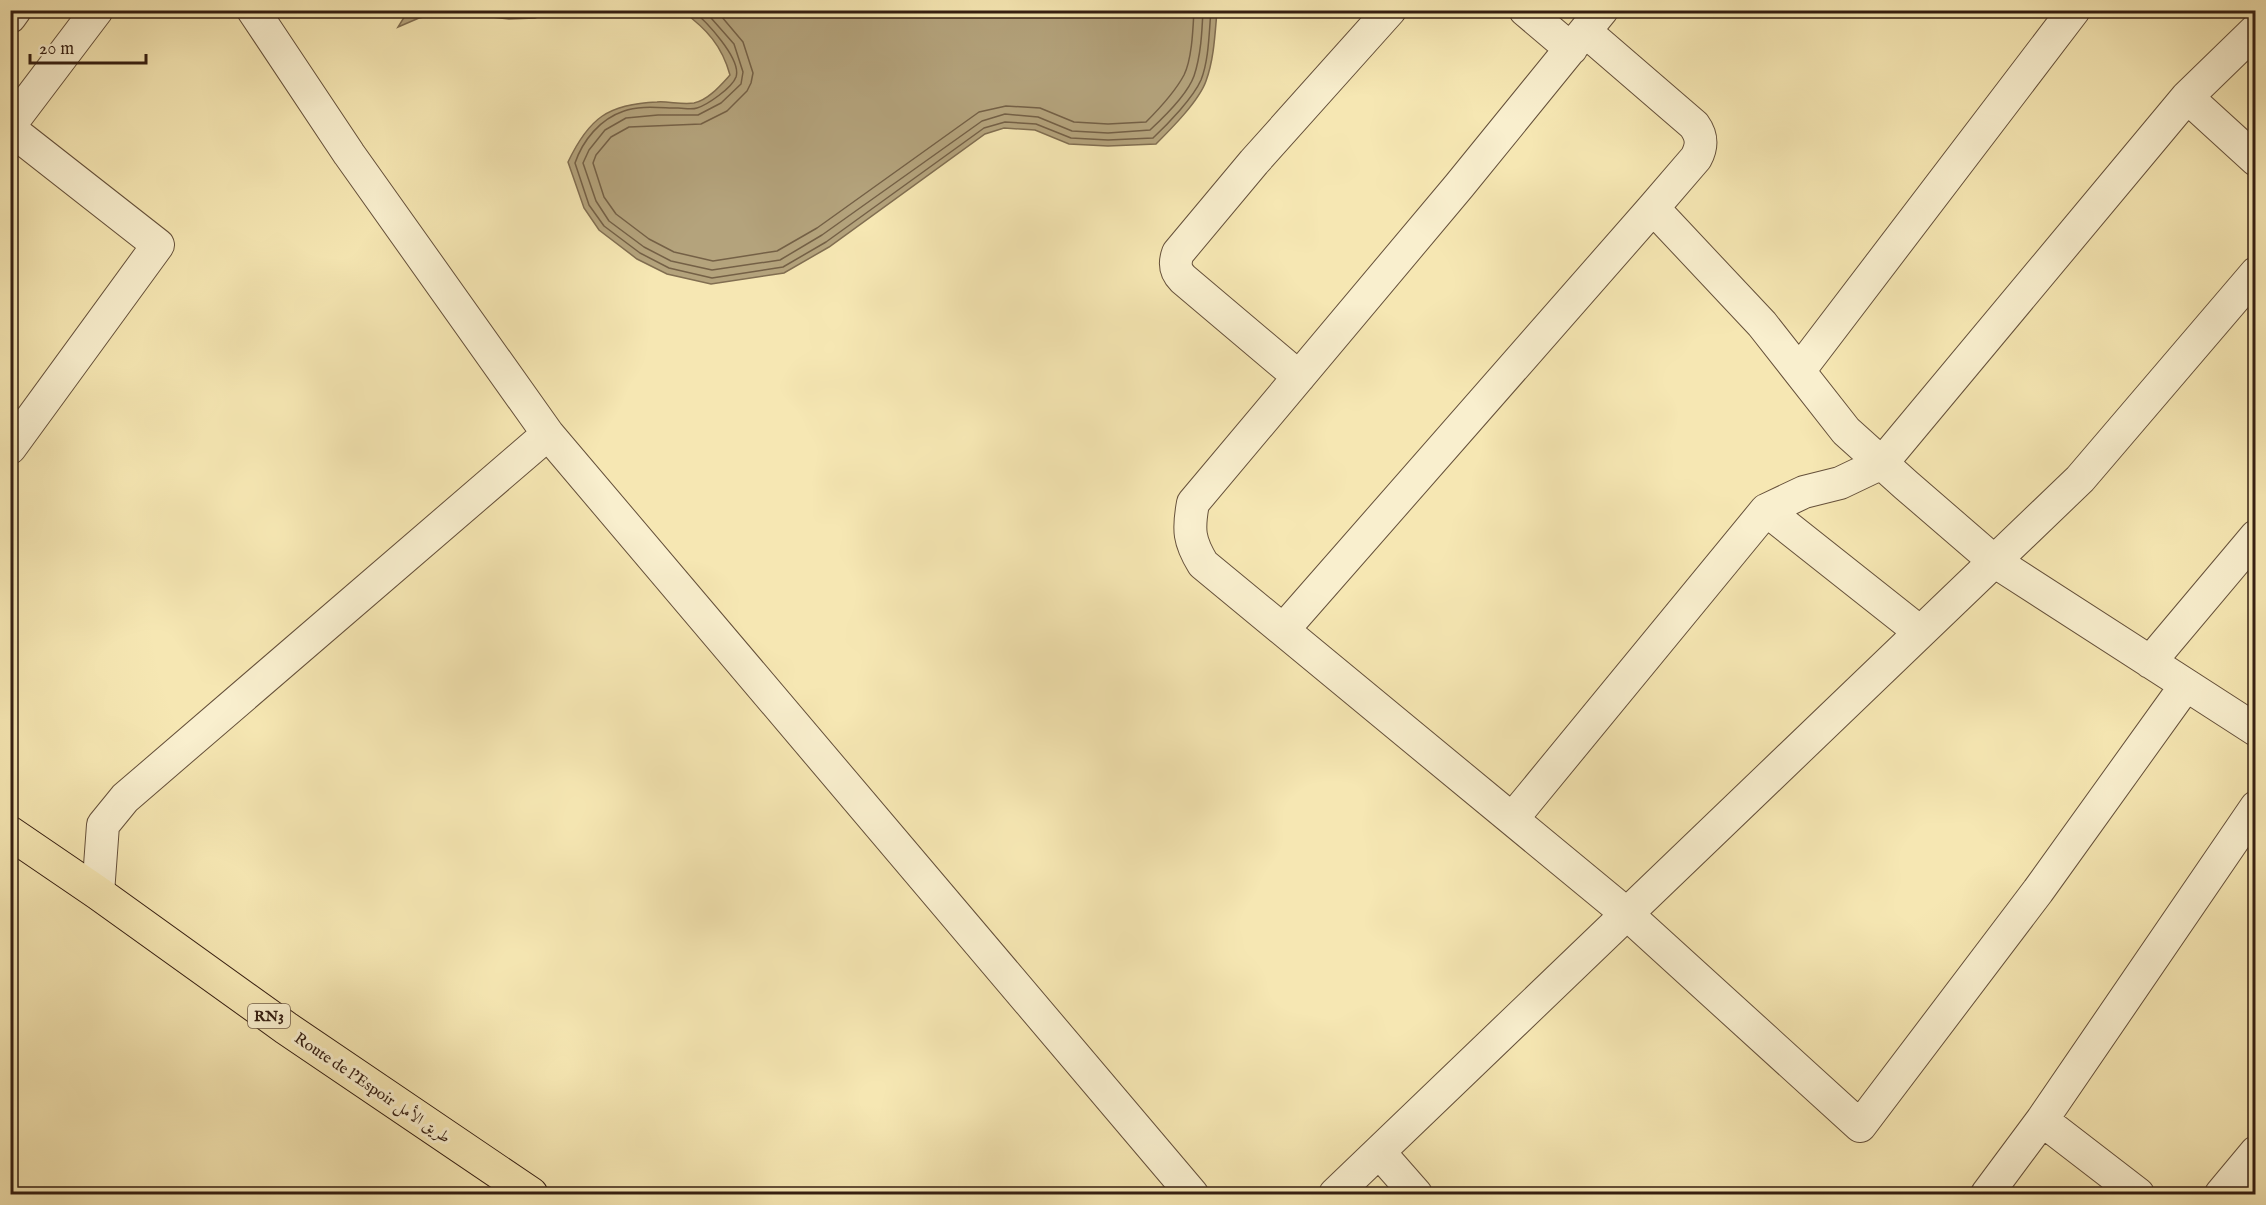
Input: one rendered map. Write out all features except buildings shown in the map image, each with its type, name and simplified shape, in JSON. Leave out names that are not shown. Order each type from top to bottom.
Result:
[{"type":"highway","name":"Route de l’Espoir طريق الأمل","points":[[10,833],[98,892],[286,1028],[531,1194]]},
{"type":"street","points":[[10,17],[15,10]]},
{"type":"street","points":[[10,448],[158,245],[10,127],[97,10]]},
{"type":"street","points":[[253,10],[349,154],[548,434],[1192,1194]]},
{"type":"street","points":[[1299,377],[1183,279],[1178,274],[1175,260],[1178,253],[1254,162],[1390,10]]},
{"type":"street","points":[[1283,630],[1653,208],[1696,158],[1700,150],[1699,133],[1694,125],[1586,30],[1525,10]]},
{"type":"street","points":[[1799,371],[2074,10]]},
{"type":"street","points":[[1586,30],[1193,503],[1189,524],[1192,545],[1203,564],[1627,914],[1860,1126],[2038,891],[2186,685]]},
{"type":"street","points":[[1513,818],[1766,510],[1804,492],[1840,483],[1882,463],[2187,97],[2256,30]]},
{"type":"street","points":[[2187,97],[2256,160]]},
{"type":"street","points":[[1653,208],[1762,324],[1846,431],[1994,561],[2256,730]]},
{"type":"street","points":[[1335,1194],[2080,479],[2256,273]]},
{"type":"street","points":[[98,892],[104,825],[125,798],[548,434]]},
{"type":"street","points":[[1766,510],[1920,632]]},
{"type":"street","points":[[2150,662],[2256,536]]},
{"type":"street","points":[[1988,1194],[2042,1120],[2256,807]]},
{"type":"street","points":[[2042,1120],[2138,1194]]},
{"type":"street","points":[[2221,1194],[2256,1152]]},
{"type":"street","points":[[1380,1153],[1416,1194]]},
{"type":"water","points":[[408,11],[552,11],[535,18],[509,19],[449,12],[419,18],[398,27]]},
{"type":"water","points":[[682,11],[1217,11],[1215,37],[1206,81],[1184,114],[1156,144],[1108,146],[1069,144],[1035,130],[1004,128],[985,134],[829,247],[784,273],[711,284],[667,274],[637,259],[599,230],[584,208],[568,162],[592,124],[613,110],[640,103],[694,103],[709,96],[730,75],[723,55],[712,39]]}]
